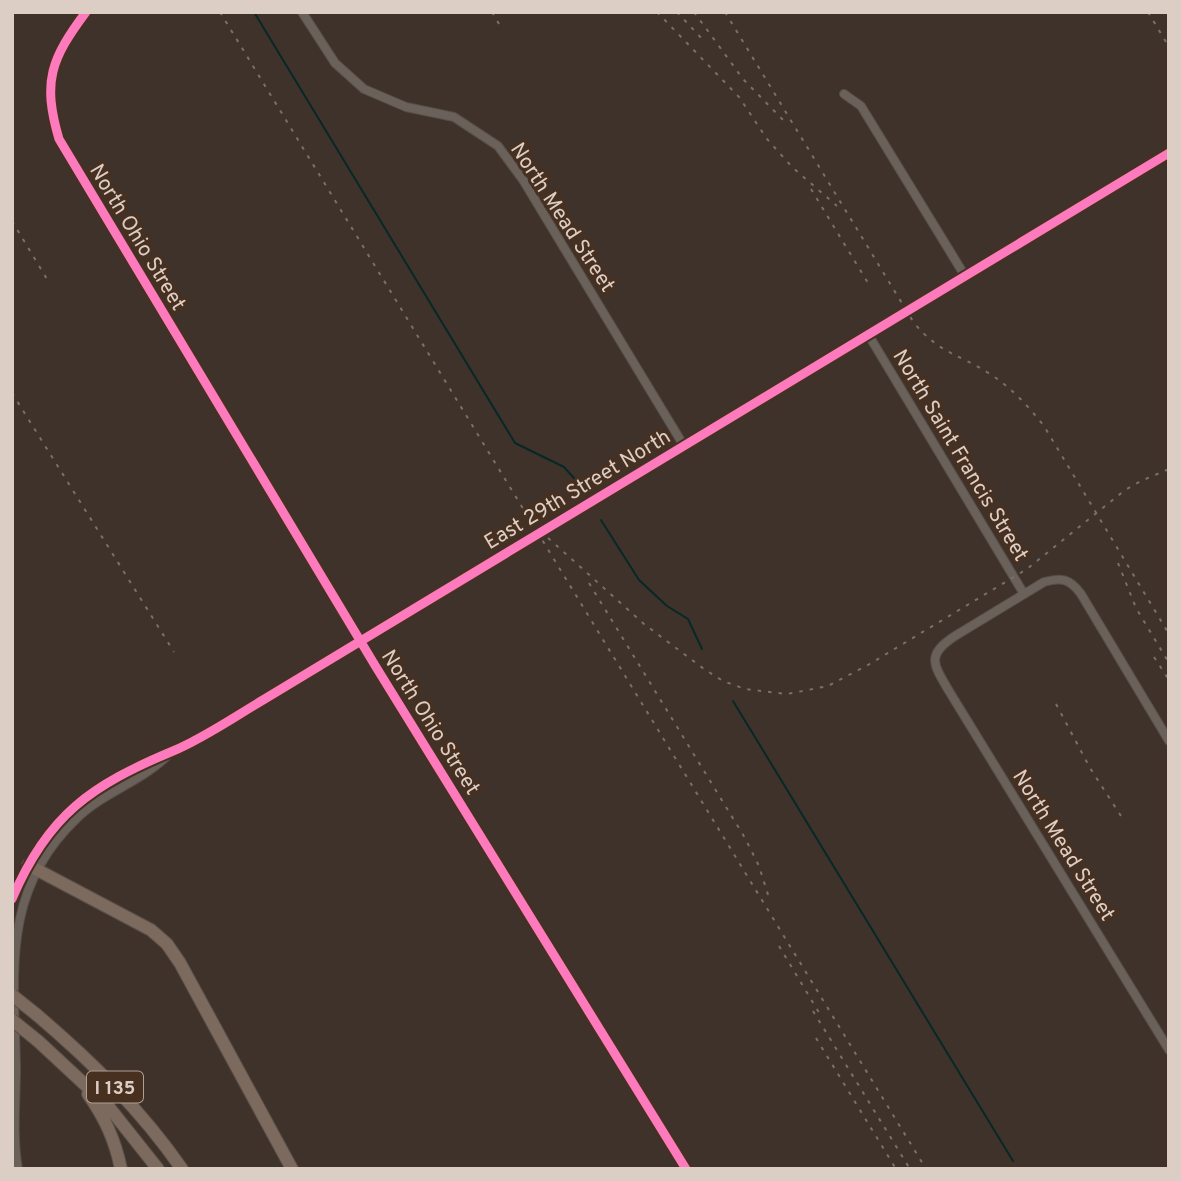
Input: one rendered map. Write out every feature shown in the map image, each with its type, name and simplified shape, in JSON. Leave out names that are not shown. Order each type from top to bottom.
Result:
[{"type":"highway","points":[[30,870],[151,930],[167,944],[180,963],[292,1169]]},
{"type":"highway","name":"I 135","points":[[16,998],[37,1012],[89,1059],[128,1100],[183,1169]]},
{"type":"highway","name":"I 135","points":[[12,1020],[69,1068],[108,1107],[158,1169]]},
{"type":"highway","points":[[69,1068],[108,1124],[121,1169]]},
{"type":"street","name":"North Ohio Street","points":[[86,12],[61,45],[52,76],[51,108],[59,139],[360,641],[686,1169]]},
{"type":"street","name":"North Mead Street","points":[[303,12],[335,63],[364,89],[406,107],[454,117],[498,146],[523,180],[684,446]]},
{"type":"street","points":[[844,94],[861,106],[965,276]]},
{"type":"street","name":"East 29th Street North","points":[[30,870],[77,817],[104,796],[164,760],[171,752],[1169,153]]},
{"type":"street","name":"North Saint Francis Street","points":[[868,334],[1024,594]]},
{"type":"street","points":[[1024,594],[1044,582],[1059,578],[1074,584],[1169,741]]},
{"type":"street","name":"North Mead Street","points":[[1024,594],[942,645],[934,661],[937,671],[1169,1050]]},
{"type":"street","points":[[12,899],[30,870]]},
{"type":"street","points":[[18,1169],[13,954],[18,922],[32,880],[30,870]]},
{"type":"waterway","points":[[254,12],[515,443],[564,467],[582,487]]},
{"type":"waterway","points":[[601,520],[639,580],[667,606],[688,619],[702,649]]},
{"type":"waterway","points":[[733,701],[1013,1161]]},
{"type":"railway","points":[[220,12],[926,1169]]},
{"type":"railway","points":[[492,12],[499,24]]},
{"type":"railway","points":[[657,12],[739,97],[767,139],[792,167],[837,206]]},
{"type":"railway","points":[[677,12],[704,41]]},
{"type":"railway","points":[[694,12],[743,79],[785,122]]},
{"type":"railway","points":[[725,12],[914,323],[932,341],[998,379],[1044,426],[1169,634]]},
{"type":"railway","points":[[1148,12],[1169,47]]},
{"type":"railway","points":[[811,189],[868,283]]},
{"type":"railway","points":[[12,221],[50,284]]},
{"type":"railway","points":[[12,393],[174,652]]},
{"type":"railway","points":[[548,538],[644,624],[704,669],[723,681],[745,689],[787,694],[828,686],[868,665],[1027,569],[1125,490],[1169,469]]},
{"type":"railway","points":[[1118,563],[1136,608],[1169,663]]},
{"type":"railway","points":[[589,583],[745,838],[759,866],[770,901]]},
{"type":"railway","points":[[1154,657],[1169,680]]},
{"type":"railway","points":[[1056,704],[1090,768],[1121,816]]},
{"type":"railway","points":[[779,946],[821,1016]]},
{"type":"railway","points":[[813,1011],[910,1169]]},
{"type":"railway","points":[[816,1038],[896,1169]]},
{"type":"cycle path","points":[[86,12],[65,44],[53,71],[51,101],[59,139],[376,667],[686,1169]]},
{"type":"cycle path","points":[[12,899],[26,870],[57,824],[96,790],[219,727],[1169,153]]}]
